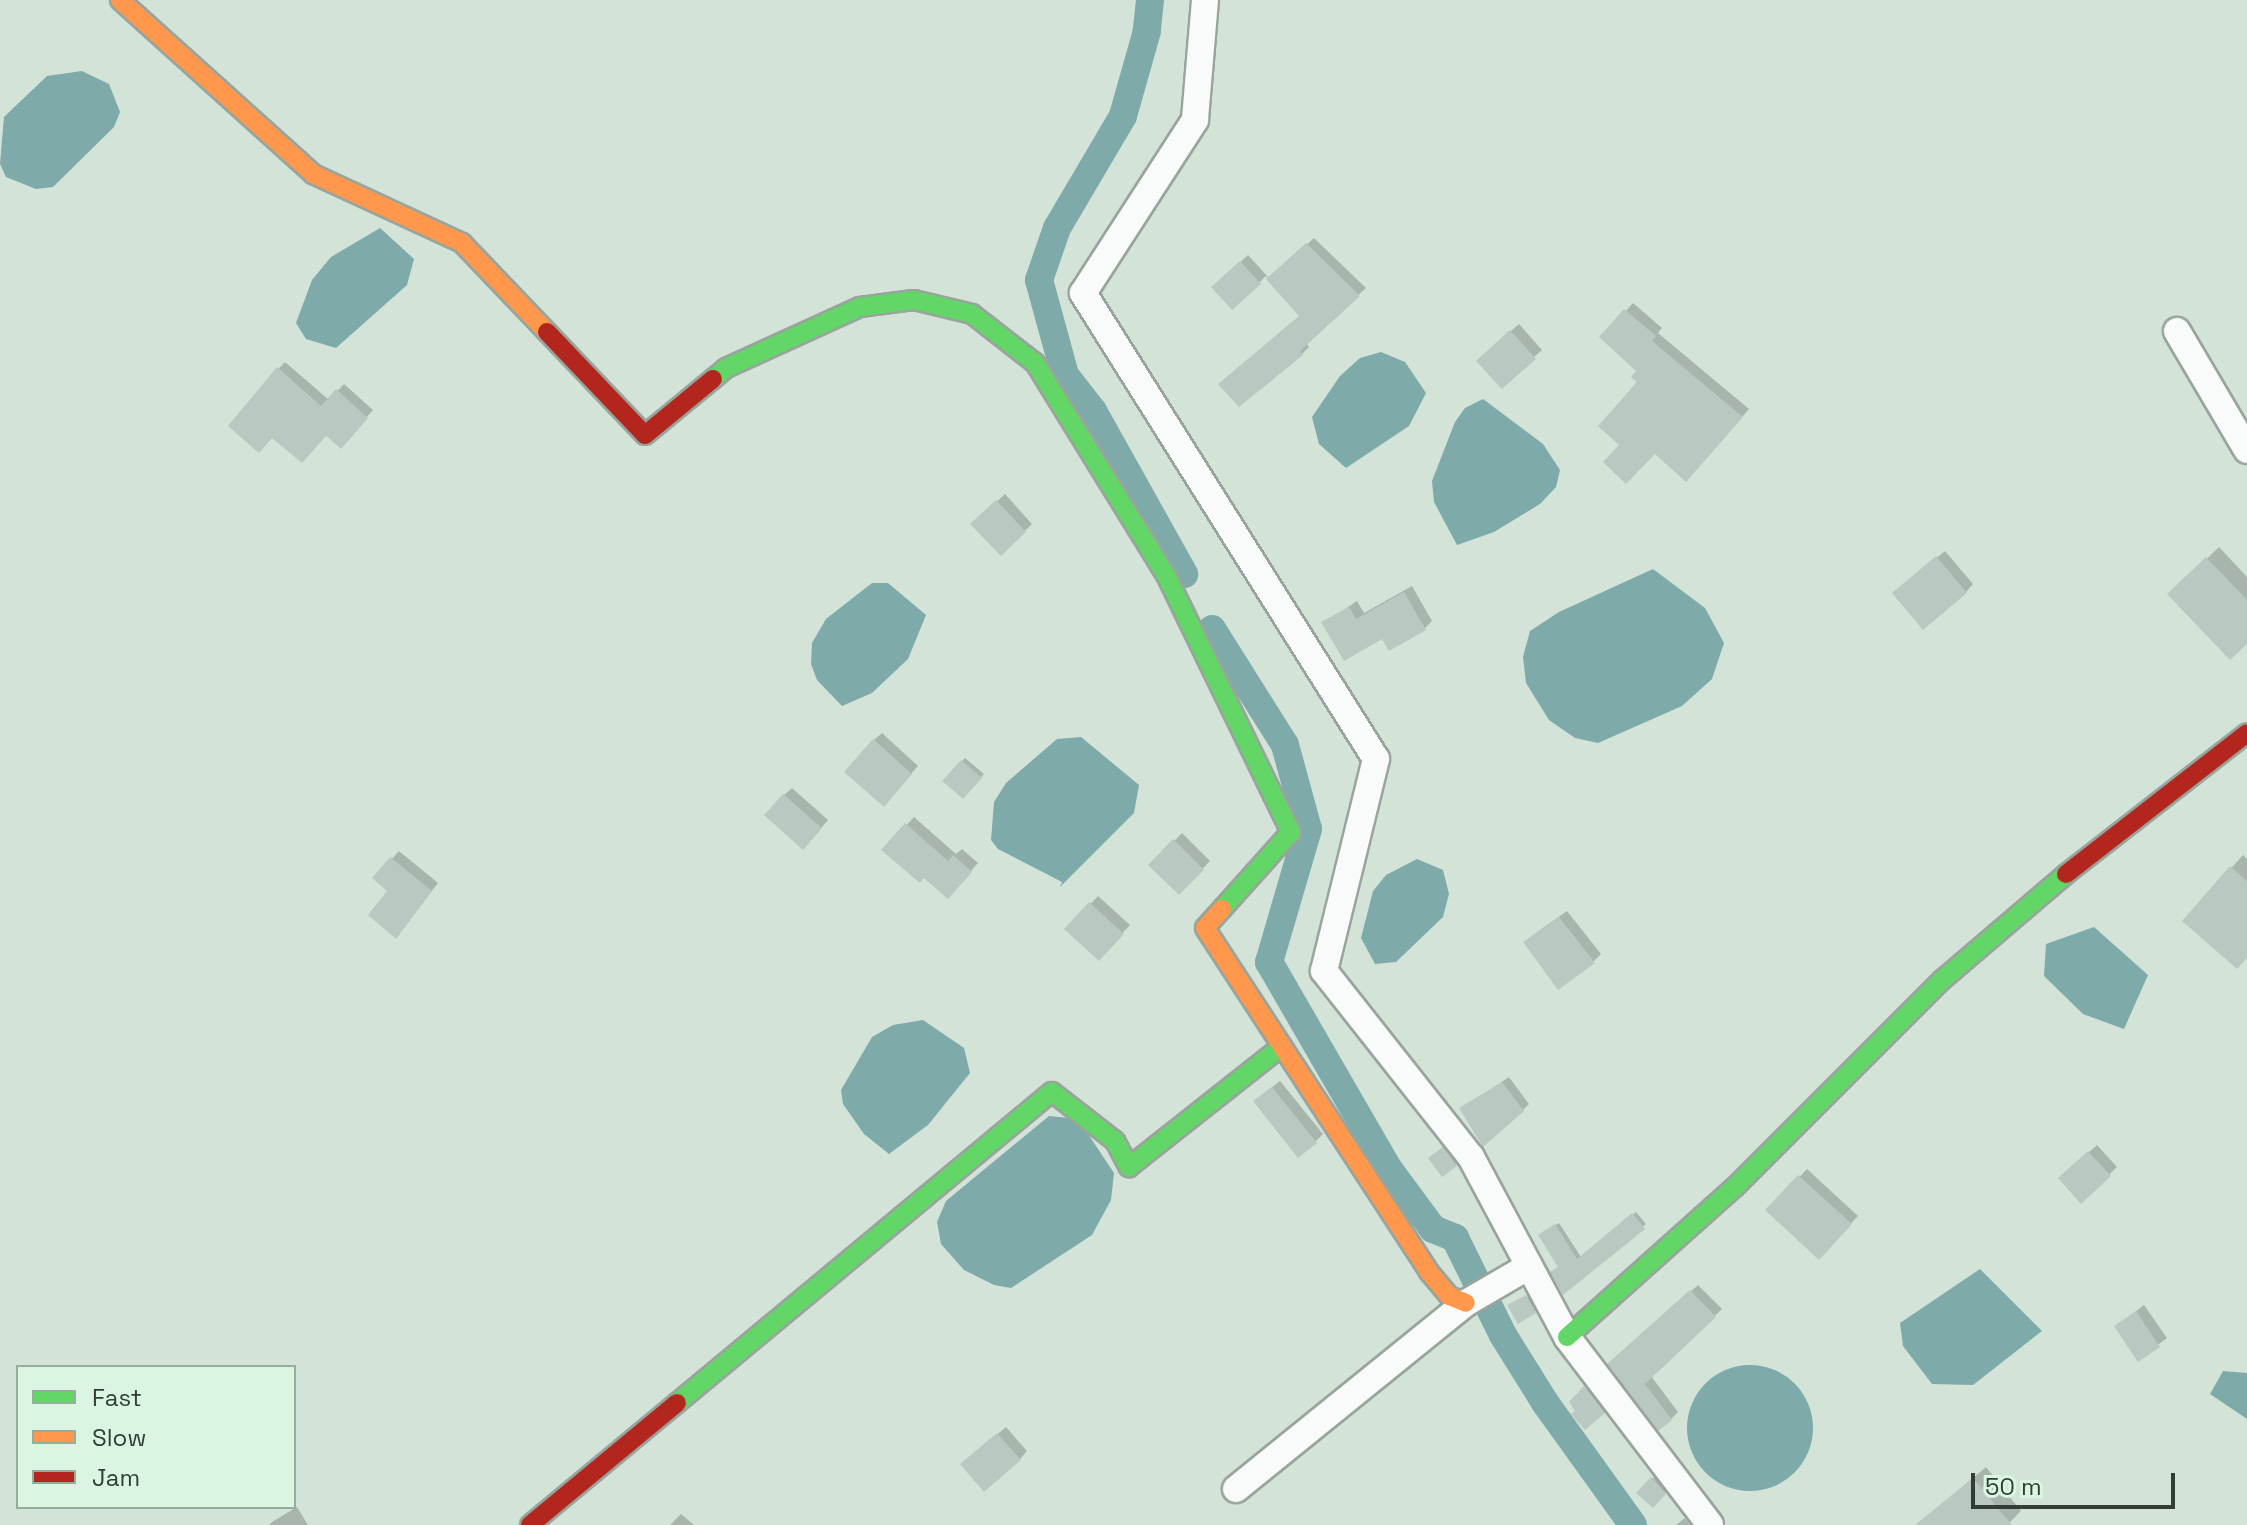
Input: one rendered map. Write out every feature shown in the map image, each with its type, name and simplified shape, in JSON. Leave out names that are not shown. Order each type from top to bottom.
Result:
[{"type":"street","points":[[120,0],[313,174],[462,243],[645,435],[726,368],[860,307],[914,300],[972,314],[1035,363],[1167,577],[1291,832],[1205,928],[1429,1272],[1449,1296],[1466,1303]]},
{"type":"street","points":[[1205,0],[1195,120],[1083,293],[1376,759],[1324,971],[1471,1157],[1522,1269],[1567,1337],[1710,1525]]},
{"type":"street","points":[[2177,331],[2247,450]]},
{"type":"street","points":[[1567,1337],[1735,1187],[1942,980],[2097,847],[2247,733]]},
{"type":"street","points":[[530,1525],[1052,1092],[1115,1141],[1129,1167],[1281,1047]]},
{"type":"street","points":[[1236,1489],[1466,1303],[1522,1269]]},
{"type":"water","points":[[82,71],[109,84],[120,112],[114,127],[53,187],[36,189],[6,177],[0,164],[4,117],[47,76]]},
{"type":"water","points":[[380,228],[414,259],[407,285],[336,348],[306,339],[296,323],[312,280],[331,257]]},
{"type":"water","points":[[1381,352],[1405,362],[1426,393],[1409,426],[1346,468],[1319,444],[1312,417],[1340,376],[1360,358]]},
{"type":"water","points":[[1483,399],[1543,444],[1560,470],[1556,487],[1540,504],[1494,532],[1457,545],[1434,502],[1432,481],[1455,422],[1465,408]]},
{"type":"water","points":[[1653,569],[1705,608],[1724,643],[1712,679],[1682,706],[1598,743],[1575,738],[1549,720],[1526,683],[1523,657],[1530,631],[1559,612]]},
{"type":"water","points":[[872,583],[888,583],[926,615],[908,659],[872,693],[842,706],[817,680],[811,664],[812,643],[826,619]]},
{"type":"water","points":[[1081,737],[1139,785],[1134,813],[1060,887],[1062,882],[998,849],[991,840],[994,802],[1006,783],[1057,739]]},
{"type":"water","points":[[1417,859],[1443,870],[1449,894],[1443,917],[1396,962],[1375,964],[1361,938],[1373,891],[1386,875]]},
{"type":"water","points":[[2094,927],[2148,975],[2124,1029],[2083,1014],[2044,976],[2046,944]]},
{"type":"water","points":[[923,1020],[964,1048],[970,1073],[928,1125],[889,1154],[864,1134],[843,1104],[841,1090],[872,1037],[893,1025]]},
{"type":"water","points":[[1049,1116],[1069,1118],[1086,1131],[1114,1173],[1111,1200],[1092,1235],[1011,1288],[994,1285],[964,1270],[941,1244],[937,1222],[946,1201]]},
{"type":"water","points":[[1980,1269],[2042,1331],[1973,1385],[1932,1384],[1903,1346],[1900,1323]]},
{"type":"water","points":[[1750,1365],[1774,1370],[1795,1383],[1808,1404],[1813,1428],[1808,1452],[1795,1473],[1774,1486],[1750,1491],[1726,1486],[1705,1473],[1692,1452],[1687,1428],[1692,1404],[1705,1383],[1726,1370]]},
{"type":"water","points":[[2223,1371],[2247,1373],[2247,1419],[2210,1394]]},
{"type":"building","points":[[1306,243],[1360,296],[1300,351],[1303,355],[1239,407],[1218,384],[1299,316],[1266,279]]},
{"type":"building","points":[[1240,261],[1261,284],[1232,310],[1211,287]]},
{"type":"building","points":[[1624,309],[1656,336],[1652,341],[1743,417],[1686,482],[1655,454],[1626,484],[1603,462],[1619,445],[1598,426],[1637,382],[1631,377],[1636,371],[1599,337]]},
{"type":"building","points":[[1510,330],[1536,359],[1502,389],[1476,361]]},
{"type":"building","points":[[277,367],[321,406],[336,389],[368,418],[341,449],[326,436],[302,463],[272,438],[259,453],[228,426]]},
{"type":"building","points":[[996,500],[1026,532],[1001,556],[970,524]]},
{"type":"building","points":[[1936,556],[1967,593],[1923,630],[1892,593]]},
{"type":"building","points":[[2206,557],[2247,600],[2247,644],[2230,660],[2167,594]]},
{"type":"building","points":[[1404,592],[1426,630],[1389,651],[1382,639],[1344,661],[1321,622],[1349,607],[1356,619]]},
{"type":"building","points":[[873,739],[912,774],[884,807],[844,772]]},
{"type":"building","points":[[961,760],[982,778],[963,799],[942,781]]},
{"type":"building","points":[[783,794],[822,828],[803,850],[764,815]]},
{"type":"building","points":[[905,823],[948,861],[953,855],[972,872],[948,899],[924,878],[920,883],[881,850]]},
{"type":"building","points":[[1173,839],[1204,870],[1179,895],[1148,865]]},
{"type":"building","points":[[390,857],[432,891],[396,939],[368,915],[387,891],[372,878]]},
{"type":"building","points":[[2230,866],[2247,881],[2247,958],[2237,969],[2182,921]]},
{"type":"building","points":[[1089,902],[1124,934],[1099,961],[1064,929]]},
{"type":"building","points":[[1559,917],[1595,963],[1558,990],[1523,942]]},
{"type":"building","points":[[1502,1082],[1524,1111],[1483,1147],[1459,1108]]},
{"type":"building","points":[[1272,1087],[1317,1143],[1298,1158],[1253,1101]]},
{"type":"building","points":[[1443,1147],[1457,1166],[1442,1177],[1428,1158]]},
{"type":"building","points":[[2088,1151],[2111,1176],[2081,1204],[2058,1178]]},
{"type":"building","points":[[1798,1175],[1852,1224],[1819,1260],[1765,1210]]},
{"type":"building","points":[[1632,1213],[1645,1229],[1563,1295],[1550,1272],[1558,1267],[1538,1235],[1555,1224],[1577,1259]]},
{"type":"building","points":[[1690,1290],[1716,1317],[1645,1384],[1672,1420],[1658,1431],[1607,1364]]},
{"type":"building","points":[[1526,1295],[1536,1313],[1518,1324],[1507,1305]]},
{"type":"building","points":[[2136,1311],[2160,1347],[2138,1362],[2114,1326]]},
{"type":"building","points":[[1584,1386],[1605,1413],[1585,1430],[1571,1414],[1575,1411],[1569,1402]]},
{"type":"building","points":[[997,1433],[1021,1460],[984,1492],[960,1464]]},
{"type":"building","points":[[1651,1477],[1666,1494],[1653,1508],[1636,1493]]},
{"type":"building","points":[[1973,1478],[2012,1525],[1915,1525]]},
{"type":"waterway","points":[[1150,0],[1147,31],[1123,116],[1057,228],[1039,280],[1065,375],[1093,411],[1184,574]]},
{"type":"waterway","points":[[1212,629],[1285,745],[1308,829],[1269,962],[1388,1168],[1433,1229],[1455,1238],[1503,1335],[1546,1404],[1633,1525]]},
{"type":"traffic: fast","points":[[713,379],[726,368],[860,307],[914,300],[972,314],[1035,363],[1167,577],[1291,832],[1222,909]]},
{"type":"traffic: fast","points":[[1567,1337],[1735,1187],[1942,980],[2066,874]]},
{"type":"traffic: fast","points":[[677,1403],[1052,1092],[1115,1141],[1129,1167],[1281,1047]]},
{"type":"traffic: slow","points":[[120,0],[313,174],[462,243],[547,332]]},
{"type":"traffic: slow","points":[[1222,909],[1205,928],[1429,1272],[1449,1296],[1466,1303]]},
{"type":"traffic: jam","points":[[547,332],[645,435],[713,379]]},
{"type":"traffic: jam","points":[[2066,874],[2247,733]]},
{"type":"traffic: jam","points":[[530,1525],[677,1403]]}]
